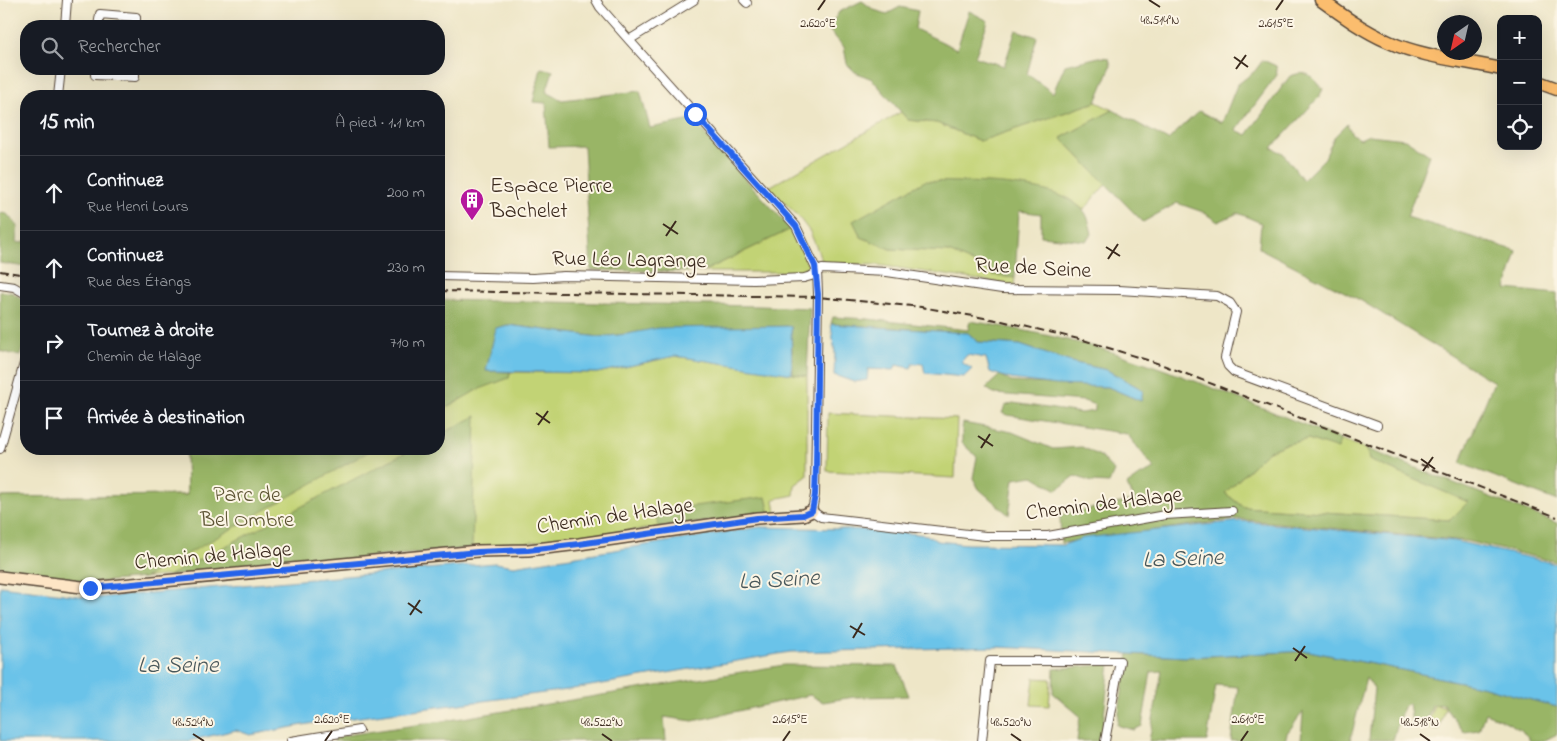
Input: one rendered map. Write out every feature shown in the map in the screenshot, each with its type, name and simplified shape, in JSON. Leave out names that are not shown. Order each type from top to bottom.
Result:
[{"type":"main road","points":[[1321,0],[1360,27],[1390,43],[1420,52],[1497,68]]},
{"type":"main road","points":[[1542,83],[1557,88]]},
{"type":"street","points":[[64,20],[66,0]]},
{"type":"street","points":[[596,0],[629,40],[796,226],[817,271],[815,495],[812,511]]},
{"type":"street","points":[[629,40],[694,0]]},
{"type":"street","points":[[99,20],[100,14],[136,17],[136,20]]},
{"type":"street","points":[[59,90],[60,75]]},
{"type":"street","points":[[95,75],[135,77],[135,75]]},
{"type":"street","name":"Rue de Seine","points":[[817,271],[822,269],[887,272],[1002,289],[1119,290],[1217,296],[1230,303],[1236,312],[1225,358],[1228,366],[1234,372],[1377,425]]},
{"type":"street","name":"Rue Léo Lagrange","points":[[445,276],[532,278],[564,276],[754,280],[804,278],[811,276],[817,271]]},
{"type":"street","points":[[0,285],[14,287],[20,290]]},
{"type":"street","points":[[0,449],[20,377]]},
{"type":"street","name":"Chemin de Halage","points":[[0,577],[90,588],[478,552],[536,549],[757,518],[803,515],[812,511],[821,517],[985,536],[1048,536],[1165,515],[1232,511]]},
{"type":"street","points":[[982,741],[990,661],[1120,661],[1105,741]]},
{"type":"street","points":[[291,741],[359,730]]},
{"type":"green space","points":[[862,1],[874,10],[887,14],[900,7],[918,11],[915,29],[957,49],[969,11],[988,21],[975,57],[1004,66],[1016,30],[1037,37],[1027,74],[1053,93],[1065,65],[1099,57],[1109,58],[1111,66],[1096,102],[980,141],[937,123],[908,120],[872,79],[855,72],[847,64],[844,47],[828,29],[839,12]]},
{"type":"green space","points":[[1263,60],[1276,66],[1277,75],[1236,130],[1247,135],[1290,76],[1309,75],[1323,89],[1319,97],[1272,148],[1283,153],[1303,180],[1325,158],[1334,137],[1347,124],[1352,134],[1360,139],[1369,135],[1405,139],[1429,155],[1407,217],[1517,251],[1506,289],[1557,294],[1557,501],[1460,463],[1494,382],[1360,300],[1259,248],[1261,223],[1238,213],[1218,222],[1203,212],[1177,203],[1143,222],[1061,138],[1113,110],[1168,140],[1199,111],[1222,123],[1237,85],[1255,71]]},
{"type":"green space","points":[[541,68],[553,71],[546,92],[562,100],[640,91],[650,128],[692,120],[791,229],[702,272],[591,270],[584,146],[549,147],[546,103],[533,102]]},
{"type":"green space","points":[[1096,102],[1113,110],[1061,138],[1106,184],[1084,210],[1066,197],[861,237],[890,249],[949,252],[982,267],[993,275],[1015,278],[1014,285],[878,265],[823,263],[810,232],[798,216],[769,187],[901,112],[908,120],[937,123],[980,141]]},
{"type":"green space","points":[[925,181],[1008,184],[1051,192],[1068,199],[1084,211],[1092,234],[1086,241],[1041,236],[1041,214],[1019,211],[1015,278],[993,275],[982,267],[949,252],[890,249],[861,237],[853,221]]},
{"type":"green space","points":[[0,213],[7,214],[18,226],[16,242],[20,243],[20,266],[0,263]]},
{"type":"green space","points":[[791,229],[795,232],[809,262],[809,268],[802,272],[702,272]]},
{"type":"green space","points":[[0,291],[13,293],[20,298],[20,356],[0,351]]},
{"type":"green space","points":[[445,300],[810,308],[807,376],[793,374],[791,326],[599,337],[508,325],[497,328],[486,371],[510,372],[509,378],[477,390],[445,409]]},
{"type":"green space","points":[[833,317],[968,330],[970,321],[1060,338],[1141,361],[1199,382],[1340,439],[1338,449],[1308,439],[1283,445],[1267,452],[1225,493],[1243,507],[1450,520],[1468,502],[1369,460],[1367,449],[1557,523],[1557,562],[1466,541],[1237,519],[1061,543],[1060,515],[1135,500],[1127,485],[1141,475],[1155,469],[1127,434],[1002,413],[1005,406],[1013,403],[1081,413],[1095,411],[1095,405],[1084,401],[995,394],[986,388],[1000,375],[1011,382],[1108,387],[1141,401],[1143,390],[1107,370],[1071,362],[1020,345],[978,342],[968,333],[831,324]]},
{"type":"green space","name":"Parc de Bel Ombre","points":[[445,330],[509,378],[510,372],[597,373],[675,356],[807,376],[807,476],[795,485],[794,495],[774,499],[776,514],[533,542],[87,583],[0,570],[0,497],[187,495],[186,455],[445,455]]},
{"type":"green space","points":[[828,413],[957,419],[955,478],[827,471]]},
{"type":"green space","points":[[476,416],[472,548],[168,576],[400,455],[445,455],[445,432]]},
{"type":"green space","points":[[963,423],[1012,432],[1053,449],[1082,447],[1100,456],[1114,471],[1109,483],[1092,482],[1075,476],[1057,490],[1033,476],[1014,479],[1009,515],[979,489],[973,478],[977,457],[962,443]]},
{"type":"green space","points":[[1308,439],[1337,448],[1340,439],[1367,449],[1369,460],[1469,502],[1450,520],[1243,507],[1225,493],[1267,452],[1283,445]]},
{"type":"green space","name":"Parc de Bel Ombre","points":[[186,455],[362,455],[145,578],[87,583],[0,570],[0,497],[187,495]]},
{"type":"green space","points":[[766,497],[770,514],[659,527],[654,511]]},
{"type":"green space","points":[[1309,651],[1485,687],[1557,707],[1557,734],[1543,741],[1531,741],[1516,727],[1485,713],[1479,730],[1464,732],[1443,704],[1432,705],[1428,717],[1419,725],[1412,723],[1409,703],[1403,707],[1393,740],[1369,740],[1374,688],[1366,678],[1350,741],[1301,741],[1303,712],[1287,733],[1285,741],[1231,741],[1238,687],[1216,685],[1207,741],[1149,741],[1162,671],[1151,672],[1142,726],[1133,730],[1117,725],[1128,654],[1186,657]]},
{"type":"green space","points":[[1110,664],[1101,741],[1077,741],[1080,716],[1053,693],[1054,669]]},
{"type":"green space","points":[[784,665],[897,666],[909,696],[854,697],[823,702],[810,695],[693,721],[664,717],[666,741],[334,741],[334,737],[463,718]]},
{"type":"green space","points":[[1034,678],[1051,679],[1049,706],[1031,705]]},
{"type":"green space","points":[[1434,704],[1445,708],[1438,731],[1427,728]]},
{"type":"water","points":[[831,324],[968,333],[978,342],[1020,345],[1071,362],[1107,370],[1143,390],[1141,401],[1108,387],[1056,385],[1011,379],[990,372],[986,358],[967,355],[961,362],[972,369],[964,377],[925,373],[923,364],[913,363],[911,368],[896,365],[894,370],[868,369],[867,380],[854,382],[834,375],[835,353]]},
{"type":"water","points":[[508,325],[599,337],[658,328],[791,326],[792,374],[675,356],[597,373],[486,371],[496,328]]},
{"type":"water","name":"La Seine","points":[[1241,521],[1455,541],[1557,564],[1557,707],[1485,687],[1309,651],[1186,657],[997,647],[790,652],[567,690],[314,723],[250,735],[236,730],[188,741],[0,741],[0,586],[94,598],[495,563],[514,566],[760,527],[879,530],[927,535],[937,541],[967,544],[1063,545],[1083,538]]},
{"type":"railway","points":[[0,271],[20,274]]},
{"type":"railway","points":[[445,291],[818,297],[921,307],[1002,321],[1083,340],[1163,365],[1557,517]]},
{"type":"place","name":"Espace Pierre Bachelet","points":[[472,221]]},
{"type":"route","points":[[90,588],[478,552],[528,550],[757,518],[803,515],[812,511],[815,495],[816,466],[817,271],[796,226],[695,114]]}]
